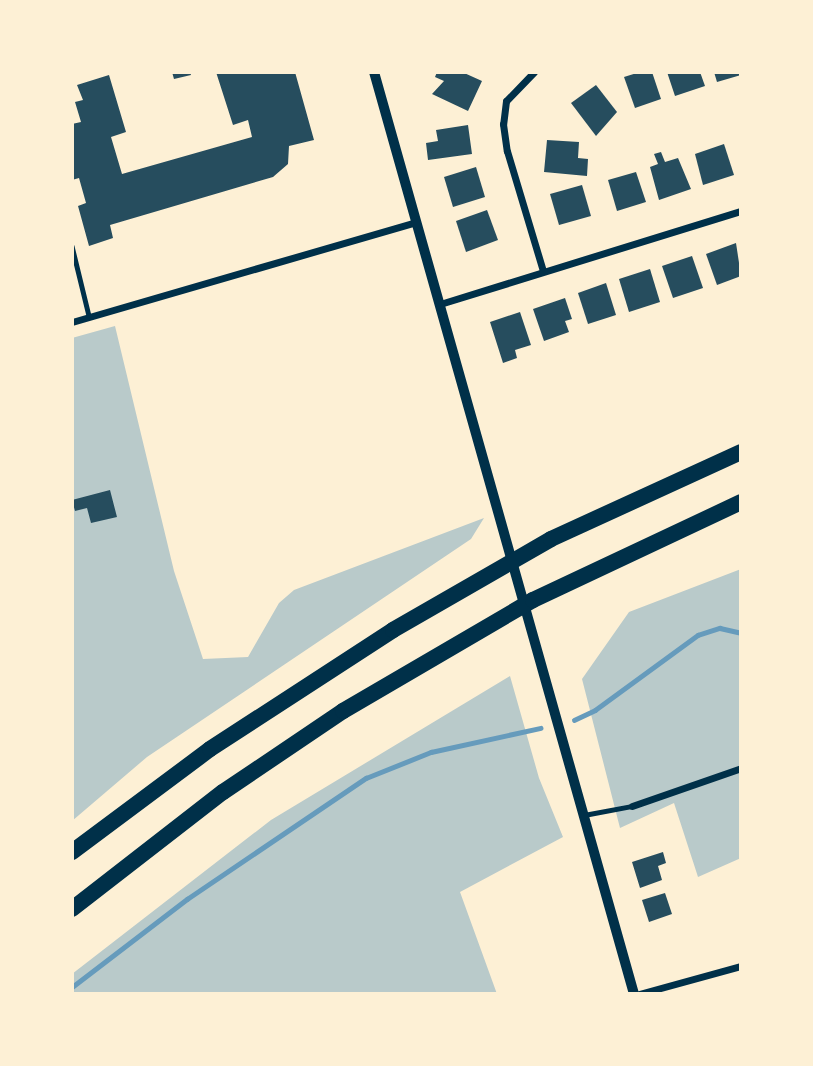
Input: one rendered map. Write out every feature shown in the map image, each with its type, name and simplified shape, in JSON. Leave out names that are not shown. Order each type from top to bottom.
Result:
[{"type":"highway","points":[[72,853],[210,748],[393,630],[551,539],[741,452]]},
{"type":"highway","points":[[72,909],[223,792],[366,697],[533,600],[741,502]]},
{"type":"street","points":[[374,72],[495,509],[637,994],[741,966]]},
{"type":"street","points":[[534,72],[506,101],[503,124],[507,151],[543,271]]},
{"type":"street","points":[[440,303],[741,211]]},
{"type":"street","points":[[72,322],[417,222]]},
{"type":"street","points":[[632,806],[741,768]]},
{"type":"lane","points":[[72,246],[89,317]]},
{"type":"lane","points":[[584,816],[632,806]]},
{"type":"shaded area","points":[[115,326],[174,571],[203,659],[248,657],[279,603],[294,590],[484,518],[471,539],[147,757],[72,821],[72,338]]},
{"type":"shaded area","points":[[741,569],[741,858],[698,877],[674,803],[620,828],[582,679],[629,612]]},
{"type":"shaded area","points":[[510,676],[539,778],[563,837],[460,892],[497,994],[72,994],[72,974],[271,820]]},
{"type":"building","points":[[172,72],[190,72],[191,75],[174,79]]},
{"type":"building","points":[[216,72],[295,72],[314,140],[289,146],[288,164],[273,177],[110,225],[113,238],[89,246],[78,206],[86,203],[79,178],[72,180],[72,124],[81,122],[75,102],[83,100],[77,85],[109,75],[126,132],[111,137],[122,174],[252,137],[248,120],[233,125]]},
{"type":"building","points":[[437,72],[462,72],[482,81],[468,111],[432,94],[444,81],[435,77]]},
{"type":"building","points":[[640,72],[652,72],[661,99],[635,108],[624,77]]},
{"type":"building","points":[[667,72],[700,72],[705,86],[675,96]]},
{"type":"building","points":[[714,72],[741,72],[741,75],[717,82]]},
{"type":"building","points":[[596,85],[617,112],[596,136],[571,103]]},
{"type":"building","points":[[468,125],[472,154],[428,160],[426,143],[438,141],[436,130]]},
{"type":"building","points":[[547,140],[579,142],[578,158],[588,159],[587,176],[544,172]]},
{"type":"building","points":[[724,144],[734,175],[703,185],[695,154]]},
{"type":"building","points":[[661,152],[665,162],[678,158],[691,189],[659,200],[650,167],[658,164],[654,154]]},
{"type":"building","points":[[476,167],[485,197],[453,207],[444,177]]},
{"type":"building","points":[[636,172],[646,202],[617,211],[608,180]]},
{"type":"building","points":[[582,185],[591,216],[559,225],[550,194]]},
{"type":"building","points":[[487,210],[498,240],[466,252],[456,221]]},
{"type":"building","points":[[736,243],[741,276],[717,285],[706,254]]},
{"type":"building","points":[[692,256],[703,288],[673,298],[662,266]]},
{"type":"building","points":[[650,269],[660,302],[629,312],[619,279]]},
{"type":"building","points":[[606,283],[616,315],[588,324],[578,293]]},
{"type":"building","points":[[565,298],[572,319],[565,321],[569,332],[544,341],[533,309]]},
{"type":"building","points":[[520,312],[531,345],[515,350],[517,358],[503,363],[490,322]]},
{"type":"building","points":[[110,490],[117,517],[91,523],[87,508],[75,511],[72,500]]},
{"type":"building","points":[[663,852],[666,863],[658,866],[662,880],[640,888],[632,862]]},
{"type":"building","points":[[665,893],[672,914],[649,922],[642,900]]},
{"type":"waterway","points":[[574,720],[595,710],[698,635],[720,628],[741,633]]},
{"type":"waterway","points":[[72,987],[187,899],[366,778],[431,752],[540,728]]}]
